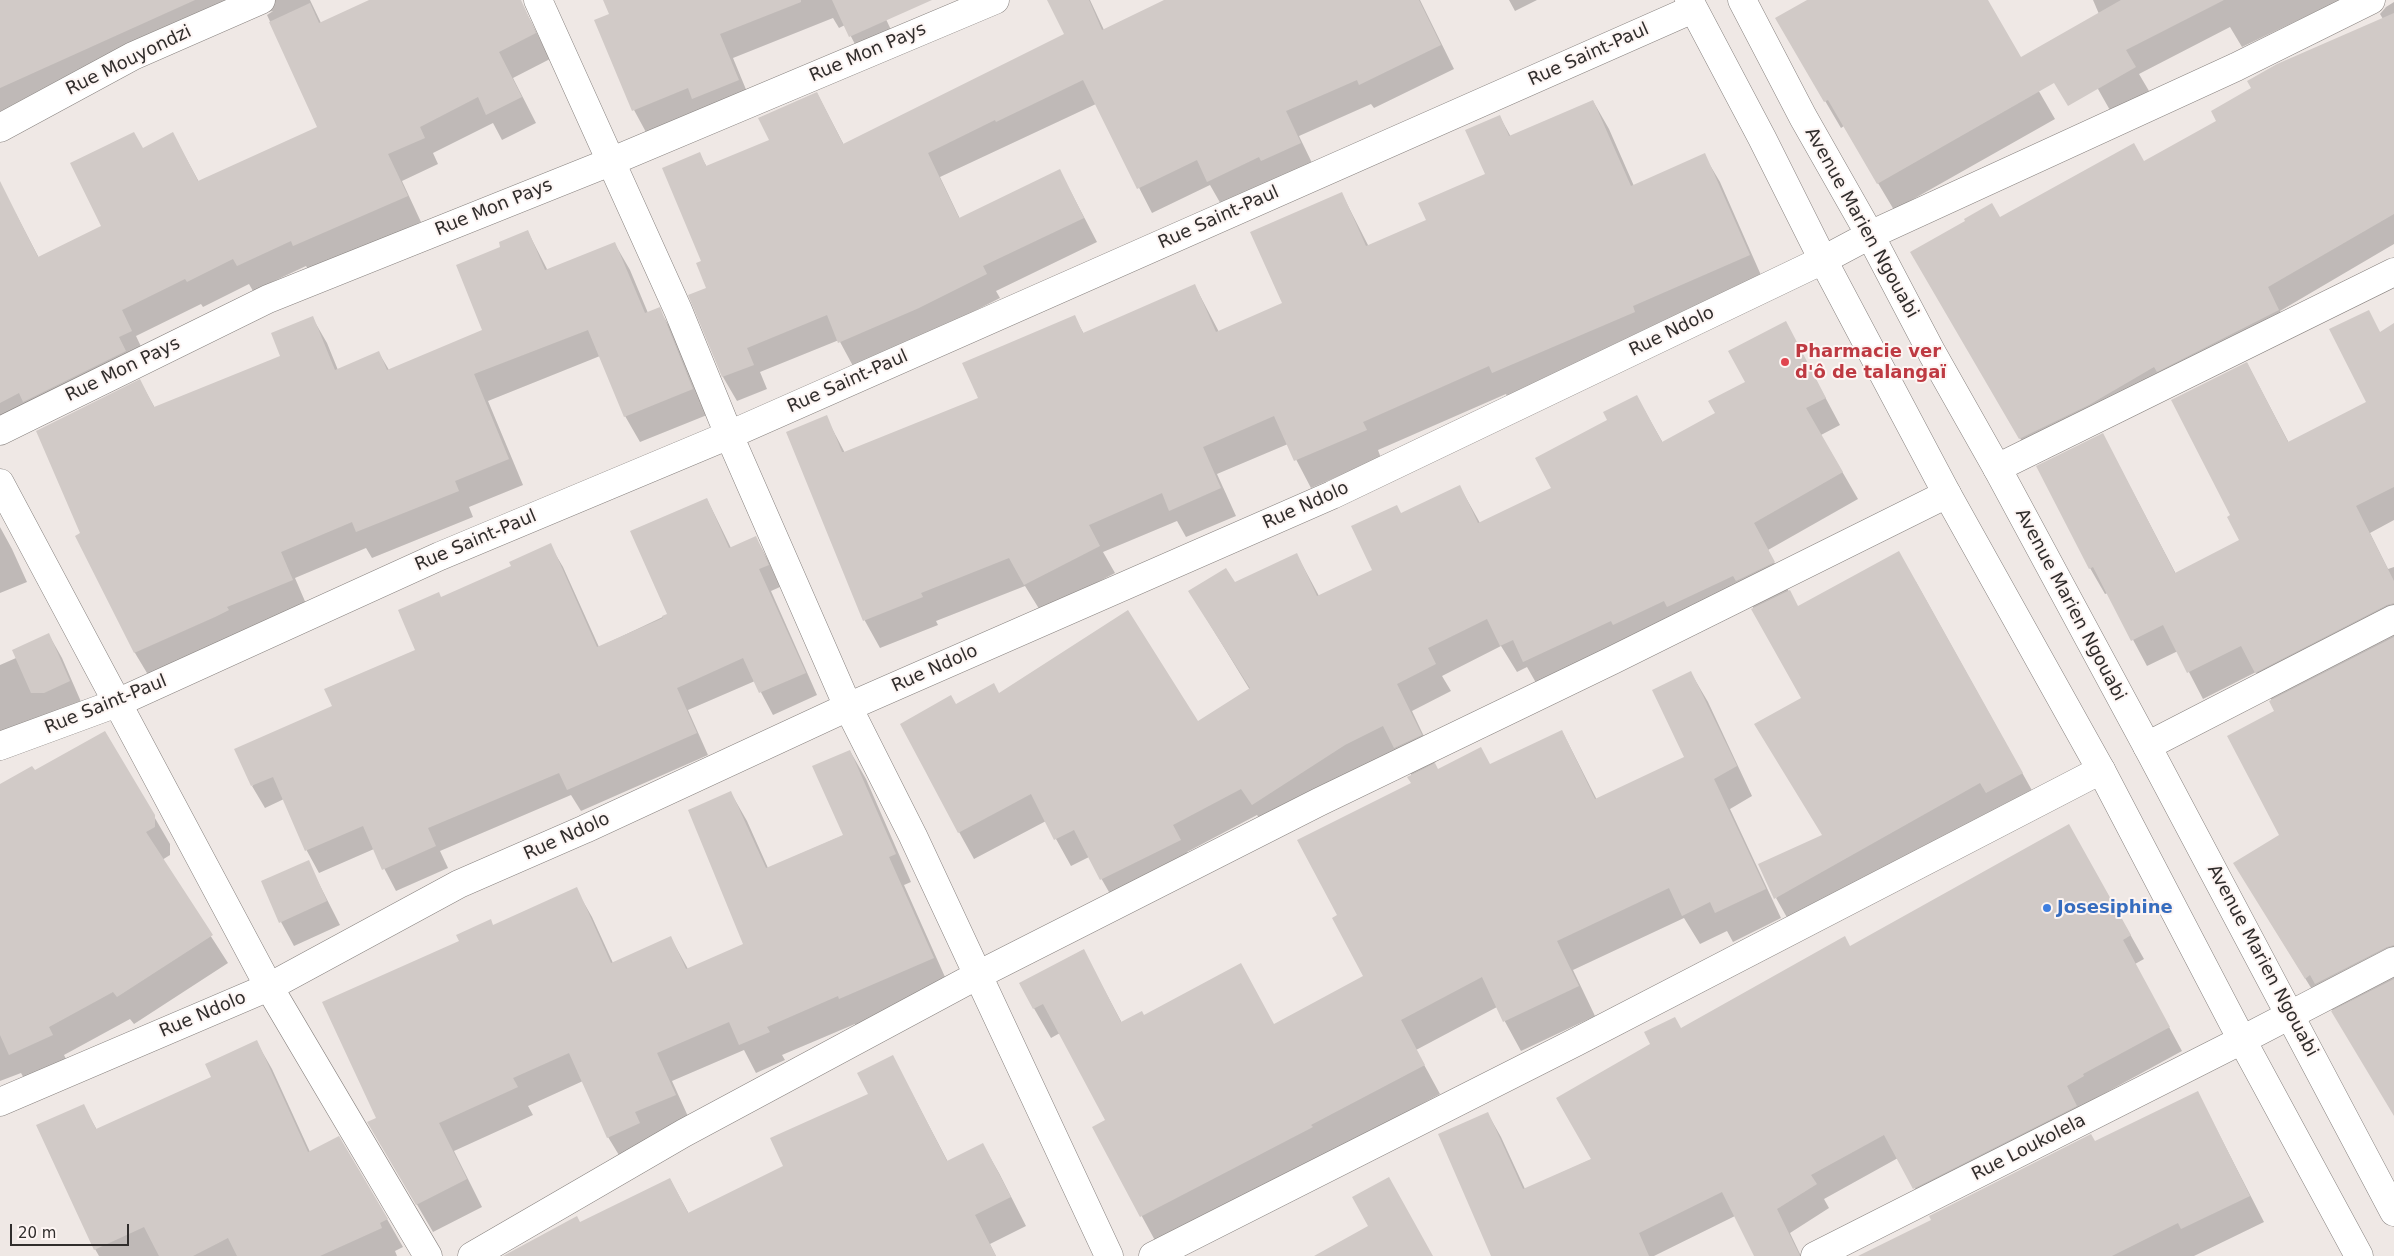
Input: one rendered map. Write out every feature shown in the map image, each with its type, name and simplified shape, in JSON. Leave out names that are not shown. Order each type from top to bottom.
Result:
[{"type":"street","name":"Rue Mouyondzi","points":[[0,128],[133,56],[261,0]]},
{"type":"street","points":[[538,0],[678,310],[728,435],[848,707],[913,836],[1109,1256]]},
{"type":"street","name":"Rue Mon Pays","points":[[0,431],[268,299],[610,162],[995,0]]},
{"type":"street","name":"Avenue Marien Ngouabi","points":[[1742,0],[1803,117],[1870,235],[1932,353],[1997,468],[2147,746],[2394,1212]]},
{"type":"street","name":"Rue Ndolo","points":[[0,1102],[269,987],[460,884],[594,825],[848,707],[1332,495],[1822,260],[1870,235],[2236,67],[2371,0]]},
{"type":"street","points":[[1691,4],[1762,138],[1822,260],[1947,494],[2100,770],[2242,1040],[2359,1256]]},
{"type":"street","name":"Rue Saint-Paul","points":[[0,746],[117,703],[440,556],[728,435],[1691,4]]},
{"type":"street","points":[[1997,468],[2394,272]]},
{"type":"street","points":[[0,483],[269,987],[428,1256]]},
{"type":"street","points":[[472,1256],[684,1133],[978,975],[1319,802],[1613,660],[1947,494]]},
{"type":"street","points":[[2147,746],[2394,619]]},
{"type":"street","points":[[1153,1256],[1576,1042],[2100,770]]},
{"type":"street","points":[[2290,1015],[2394,961]]},
{"type":"street","name":"Rue Loukolela","points":[[1815,1256],[2290,1015]]},
{"type":"building","points":[[0,0],[195,0],[0,88]]},
{"type":"building","points":[[369,0],[521,0],[536,33],[499,52],[522,97],[486,115],[478,97],[420,127],[425,138],[388,154],[408,196],[293,246],[291,241],[237,266],[233,259],[187,282],[185,279],[122,310],[132,331],[119,337],[126,351],[23,402],[19,393],[0,403],[0,181],[38,257],[101,226],[70,163],[134,132],[143,148],[173,132],[198,181],[317,127],[269,22],[310,3],[319,23]]},
{"type":"building","points":[[603,0],[801,0],[801,2],[720,34],[739,80],[692,99],[688,88],[632,111],[594,20],[609,14]]},
{"type":"building","points":[[832,0],[932,0],[849,37]]},
{"type":"building","points":[[1047,0],[1089,0],[1102,30],[1164,0],[1419,0],[1441,45],[1359,85],[1357,80],[1286,111],[1301,143],[1261,161],[1259,157],[1207,182],[1197,160],[1137,189],[1083,80],[996,122],[995,120],[928,153],[959,218],[1060,169],[1084,218],[983,266],[987,274],[919,308],[838,343],[827,315],[747,348],[754,365],[722,377],[688,295],[706,288],[696,263],[701,261],[662,168],[700,152],[706,166],[769,140],[758,118],[817,92],[843,144],[1064,34]]},
{"type":"building","points":[[1807,0],[1988,0],[2021,57],[2121,0],[2224,0],[2126,50],[2136,67],[2068,106],[2054,83],[1877,184],[1828,100],[1824,102],[1775,18]]},
{"type":"building","points":[[2394,13],[2394,214],[2268,287],[2279,310],[2157,372],[2154,367],[2089,405],[2019,439],[1910,252],[1965,221],[1964,219],[1992,203],[2000,217],[2134,143],[2144,161],[2216,121],[2211,111],[2251,88],[2247,81],[2277,64]]},
{"type":"building","points":[[1593,100],[1631,186],[1705,153],[1750,255],[1633,306],[1635,312],[1492,373],[1489,366],[1363,422],[1367,430],[1294,461],[1274,416],[1203,447],[1221,488],[1169,511],[1162,493],[1089,525],[1100,546],[1024,585],[1009,558],[921,593],[923,597],[863,621],[786,432],[827,415],[842,452],[844,452],[978,398],[962,363],[1075,315],[1083,333],[1195,284],[1216,332],[1282,303],[1250,232],[1342,192],[1366,246],[1426,220],[1418,203],[1485,174],[1465,130],[1500,115],[1509,136]]},
{"type":"building","points":[[528,230],[545,270],[615,242],[645,313],[660,307],[693,389],[624,417],[588,330],[474,374],[509,459],[455,481],[459,491],[356,532],[352,522],[281,552],[293,580],[227,607],[229,610],[215,617],[134,653],[75,536],[80,533],[36,431],[140,379],[154,407],[280,356],[271,333],[313,316],[335,370],[379,351],[387,370],[482,330],[456,265],[500,247],[499,242]]},
{"type":"building","points":[[2369,310],[2380,332],[2394,323],[2394,487],[2356,506],[2394,581],[2394,603],[2255,673],[2241,646],[2187,673],[2163,625],[2131,641],[2093,567],[2089,569],[2036,466],[2103,433],[2175,573],[2239,540],[2227,517],[2230,515],[2171,400],[2247,362],[2288,442],[2366,402],[2329,329]]},
{"type":"building","points":[[1786,321],[1826,398],[1806,408],[1843,472],[1754,523],[1775,562],[1736,581],[1733,576],[1667,607],[1664,601],[1613,625],[1611,621],[1523,662],[1513,640],[1500,646],[1487,619],[1428,648],[1436,664],[1397,684],[1422,735],[1394,748],[1383,726],[1345,745],[1252,805],[1241,789],[1173,825],[1181,840],[1100,880],[1074,830],[1054,840],[1031,794],[958,833],[900,724],[951,695],[956,704],[994,683],[999,693],[1128,610],[1198,721],[1250,688],[1188,591],[1226,568],[1235,582],[1297,553],[1317,596],[1372,570],[1351,526],[1397,505],[1401,513],[1460,485],[1478,523],[1551,488],[1535,458],[1607,420],[1603,412],[1637,395],[1662,442],[1715,413],[1708,401],[1745,382],[1728,351]]},
{"type":"building","points":[[707,498],[729,548],[756,536],[769,565],[759,569],[806,673],[759,693],[743,658],[677,688],[697,733],[567,790],[559,773],[428,828],[436,846],[382,870],[363,826],[305,851],[273,777],[251,786],[234,749],[332,706],[324,689],[415,650],[398,610],[439,592],[441,597],[511,566],[509,562],[551,543],[597,647],[663,618],[662,616],[667,614],[630,531]]},
{"type":"building","points":[[1899,551],[2023,773],[1986,793],[1980,783],[1774,899],[1758,864],[1822,835],[1754,724],[1801,698],[1751,609],[1790,590],[1798,606]]},
{"type":"building","points":[[49,633],[70,681],[44,693],[31,693],[12,650]]},
{"type":"building","points":[[2394,637],[2394,945],[2315,984],[2310,975],[2305,979],[2233,863],[2279,835],[2227,736],[2274,711],[2269,701]]},
{"type":"building","points":[[1691,671],[1737,766],[1714,779],[1766,889],[1715,913],[1710,902],[1682,916],[1669,888],[1557,941],[1579,986],[1503,1022],[1482,977],[1401,1020],[1425,1065],[1311,1125],[1313,1127],[1140,1217],[1092,1127],[1105,1120],[1043,1004],[1033,1009],[1019,983],[1084,949],[1121,1022],[1142,1011],[1144,1015],[1241,963],[1274,1024],[1363,976],[1332,918],[1337,915],[1297,840],[1411,783],[1407,777],[1435,763],[1438,769],[1481,747],[1490,764],[1562,730],[1595,799],[1684,757],[1652,690]]},
{"type":"building","points":[[105,731],[155,815],[155,827],[146,832],[213,935],[117,997],[113,992],[49,1027],[53,1035],[9,1055],[0,1035],[0,784],[32,766],[35,770]]},
{"type":"building","points":[[850,750],[896,854],[889,857],[934,958],[839,999],[838,996],[767,1027],[770,1032],[739,1045],[729,1022],[657,1053],[676,1095],[635,1112],[640,1123],[607,1138],[569,1053],[513,1078],[518,1087],[439,1123],[467,1179],[416,1205],[367,1122],[376,1118],[322,1002],[459,941],[456,935],[491,919],[493,925],[577,887],[611,963],[671,936],[686,969],[743,944],[688,810],[731,791],[766,868],[843,835],[812,766]]},
{"type":"building","points":[[2069,824],[2131,935],[2123,940],[2170,1027],[2083,1074],[2084,1076],[2067,1086],[2077,1106],[1913,1189],[1884,1135],[1811,1175],[1817,1184],[1777,1209],[1800,1256],[1754,1256],[1722,1192],[1639,1233],[1649,1256],[1491,1256],[1438,1134],[1488,1112],[1523,1189],[1591,1159],[1556,1098],[1650,1044],[1644,1032],[1675,1017],[1681,1028],[1845,936],[1850,946]]},
{"type":"building","points":[[309,860],[327,901],[279,923],[261,881]]},
{"type":"building","points":[[2394,979],[2394,1116],[2331,1011]]},
{"type":"building","points":[[257,1040],[308,1152],[339,1136],[388,1219],[380,1223],[382,1228],[320,1256],[237,1256],[228,1238],[193,1256],[159,1256],[144,1227],[94,1250],[36,1125],[84,1104],[96,1129],[211,1077],[205,1064]]},
{"type":"building","points":[[893,1055],[947,1161],[983,1143],[1011,1197],[975,1215],[996,1256],[503,1256],[577,1216],[580,1222],[670,1178],[688,1213],[783,1166],[770,1138],[868,1094],[857,1073]]},
{"type":"building","points":[[2198,1091],[2250,1196],[2181,1229],[2178,1223],[2112,1256],[1858,1256],[1931,1220],[1929,1216],[2091,1134],[2095,1141]]},
{"type":"building","points":[[1389,1177],[1433,1256],[1314,1256],[1368,1226],[1352,1197]]},
{"type":"place","name":"Pharmacie ver d'ô de talangaï","points":[[1785,362]]},
{"type":"place","name":"Josesiphine","points":[[2047,908]]}]
